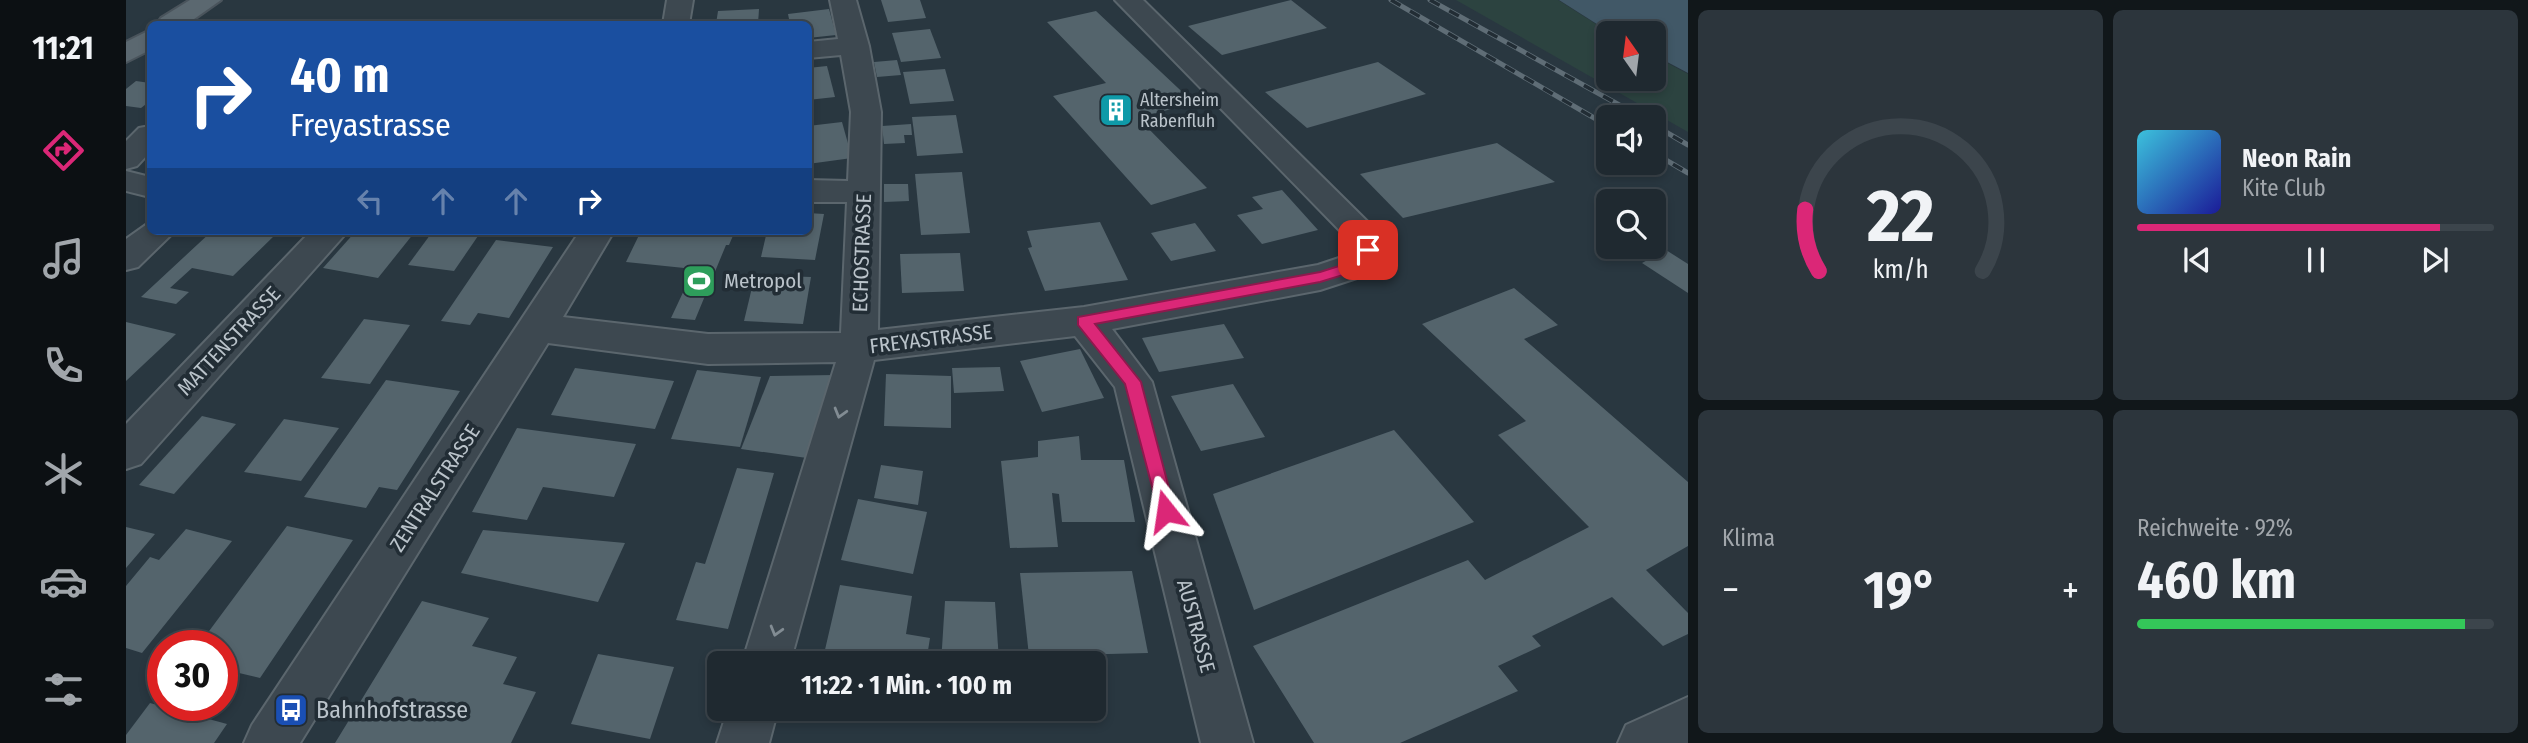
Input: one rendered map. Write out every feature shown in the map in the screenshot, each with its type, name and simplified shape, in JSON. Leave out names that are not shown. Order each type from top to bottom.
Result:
[{"type":"main road","points":[[181,21],[208,0]]},
{"type":"main road","points":[[126,54],[147,40]]},
{"type":"street","points":[[676,21],[680,0]]},
{"type":"street","name":"ECHOSTRASSE","points":[[770,651],[859,347],[866,112],[855,47],[843,0]]},
{"type":"street","name":"FREYASTRASSE","points":[[538,328],[708,349],[859,347],[1084,321],[1320,277],[1357,265],[1368,250],[1366,237],[1128,0]]},
{"type":"street","points":[[812,50],[855,47]]},
{"type":"street","points":[[126,159],[147,138]]},
{"type":"street","points":[[126,181],[147,186]]},
{"type":"street","points":[[812,191],[865,192]]},
{"type":"street","points":[[126,258],[153,235]]},
{"type":"street","name":"MATTENSTRASSE","points":[[126,452],[327,235]]},
{"type":"street","name":"ZENTRALSTRASSE","points":[[270,743],[538,328],[595,235]]},
{"type":"street","name":"AUSTRASSE","points":[[1084,321],[1133,382],[1227,743]]},
{"type":"street","points":[[1644,743],[1688,722]]},
{"type":"green space","points":[[1456,0],[1558,0],[1596,24],[1596,80]]},
{"type":"green space","points":[[1666,62],[1688,74],[1688,132],[1666,119],[1666,105],[1641,105],[1616,91],[1666,91]]},
{"type":"water","points":[[1559,0],[1688,0],[1688,73],[1666,61],[1666,21],[1596,21],[1596,23]]},
{"type":"building","points":[[881,0],[920,0],[926,18],[888,22]]},
{"type":"building","points":[[1291,0],[1327,28],[1222,55],[1188,26]]},
{"type":"building","points":[[759,9],[758,21],[716,21],[718,11]]},
{"type":"building","points":[[829,9],[836,35],[812,38],[812,21],[789,21],[788,14]]},
{"type":"building","name":"Altersheim Rabenfluh","points":[[1096,11],[1194,103],[1138,118],[1207,188],[1151,205],[1053,96],[1106,83],[1047,22]]},
{"type":"building","points":[[930,29],[941,58],[901,62],[892,33]]},
{"type":"building","points":[[897,60],[901,75],[877,77],[874,62]]},
{"type":"building","points":[[1378,62],[1426,94],[1307,128],[1265,92]]},
{"type":"building","points":[[827,66],[835,97],[812,100],[812,68]]},
{"type":"building","points":[[945,69],[954,101],[910,104],[903,72]]},
{"type":"building","points":[[136,81],[147,83],[147,103],[141,108],[126,106],[126,89]]},
{"type":"building","points":[[956,115],[963,153],[917,156],[912,117]]},
{"type":"building","points":[[842,122],[852,158],[812,163],[812,126]]},
{"type":"building","points":[[911,124],[912,135],[904,135],[905,143],[884,144],[882,126]]},
{"type":"building","points":[[1497,143],[1555,182],[1403,218],[1360,174]]},
{"type":"building","points":[[962,172],[970,233],[921,235],[915,174]]},
{"type":"building","points":[[884,184],[908,184],[909,201],[884,202]]},
{"type":"building","points":[[1282,190],[1318,230],[1262,244],[1237,215],[1263,209],[1252,197]]},
{"type":"building","points":[[812,213],[824,214],[815,260],[761,257],[766,235],[812,235]]},
{"type":"building","points":[[1100,222],[1128,280],[1045,291],[1028,248],[1032,247],[1027,231]]},
{"type":"building","points":[[1195,223],[1216,251],[1171,261],[1151,233]]},
{"type":"building","points":[[208,235],[275,235],[233,276],[192,268],[170,288],[189,292],[176,304],[141,297]]},
{"type":"building","points":[[352,235],[412,235],[378,278],[323,268]]},
{"type":"building","points":[[430,235],[478,236],[454,271],[408,265]]},
{"type":"building","name":"Metropol","points":[[639,235],[733,235],[729,245],[726,245],[695,320],[671,318],[694,269],[626,262]]},
{"type":"building","points":[[496,240],[553,247],[509,318],[478,313],[470,325],[441,321]]},
{"type":"building","points":[[1666,250],[1688,264],[1688,293],[1642,263],[1649,259],[1666,259]]},
{"type":"building","points":[[960,253],[964,291],[902,293],[900,254]]},
{"type":"building","points":[[755,275],[811,277],[803,324],[744,321]]},
{"type":"building","points":[[1514,288],[1558,325],[1524,339],[1688,482],[1688,546],[1646,570],[1688,613],[1688,634],[1663,646],[1612,597],[1532,636],[1541,646],[1498,666],[1518,691],[1400,743],[1314,743],[1253,646],[1468,560],[1485,580],[1589,527],[1498,435],[1526,421],[1422,324]]},
{"type":"building","points":[[364,319],[410,325],[370,384],[321,378]]},
{"type":"building","points":[[126,322],[176,334],[126,381]]},
{"type":"building","points":[[1224,324],[1244,358],[1159,372],[1142,338]]},
{"type":"building","points":[[1080,349],[1104,398],[1042,412],[1020,361]]},
{"type":"building","points":[[1000,367],[1004,391],[954,393],[952,368]]},
{"type":"building","points":[[575,368],[674,381],[655,429],[551,415]]},
{"type":"building","points":[[697,370],[761,377],[740,447],[671,439]]},
{"type":"building","points":[[886,374],[951,376],[951,428],[884,426]]},
{"type":"building","points":[[834,375],[807,458],[741,449],[770,376]]},
{"type":"building","points":[[386,380],[460,391],[397,490],[379,487],[366,508],[304,497]]},
{"type":"building","points":[[1233,384],[1265,437],[1201,451],[1171,396]]},
{"type":"building","points":[[202,416],[236,424],[174,494],[139,485]]},
{"type":"building","points":[[284,419],[339,428],[301,481],[244,472]]},
{"type":"building","points":[[517,428],[636,444],[614,497],[543,487],[527,520],[472,512]]},
{"type":"building","points":[[1394,430],[1474,522],[1254,610],[1213,494]]},
{"type":"building","points":[[1079,436],[1081,460],[1124,460],[1135,522],[1062,522],[1059,494],[1052,493],[1058,547],[1010,548],[1001,461],[1038,457],[1038,441]]},
{"type":"building","points":[[881,465],[923,471],[918,505],[874,498]]},
{"type":"building","points":[[737,468],[774,473],[728,629],[676,620],[696,562],[705,564]]},
{"type":"building","points":[[858,499],[927,512],[913,574],[841,560]]},
{"type":"building","points":[[287,526],[353,540],[260,678],[238,673],[238,630],[210,630]]},
{"type":"building","points":[[126,527],[155,534],[126,568]]},
{"type":"building","points":[[186,529],[232,541],[160,630],[147,630],[147,647],[142,653],[126,648],[126,586],[150,557],[159,560]]},
{"type":"building","points":[[483,530],[625,543],[598,602],[461,573]]},
{"type":"building","points":[[1132,571],[1148,653],[1028,651],[1020,573]]},
{"type":"building","points":[[840,585],[912,596],[906,634],[930,638],[928,651],[825,651]]},
{"type":"building","points":[[422,601],[489,618],[472,646],[517,657],[503,684],[536,692],[511,743],[335,743]]},
{"type":"building","points":[[945,601],[995,602],[998,651],[942,651]]},
{"type":"building","points":[[598,654],[674,667],[650,739],[571,724]]},
{"type":"building","points":[[147,707],[147,721],[216,721],[227,724],[214,743],[126,743],[126,735]]},
{"type":"railway","points":[[1391,0],[1596,119]]},
{"type":"railway","points":[[1430,0],[1619,105]]},
{"type":"railway","points":[[1666,132],[1688,145]]},
{"type":"railway","points":[[1666,160],[1688,173]]},
{"type":"place","name":"Altersheim Rabenfluh","points":[[1116,110]]},
{"type":"place","name":"Metropol","points":[[699,281]]},
{"type":"place","name":"Bahnhofstrasse","points":[[291,710]]},
{"type":"route","points":[[1166,511],[1133,382],[1084,321],[1320,277],[1357,265],[1368,250]]}]
